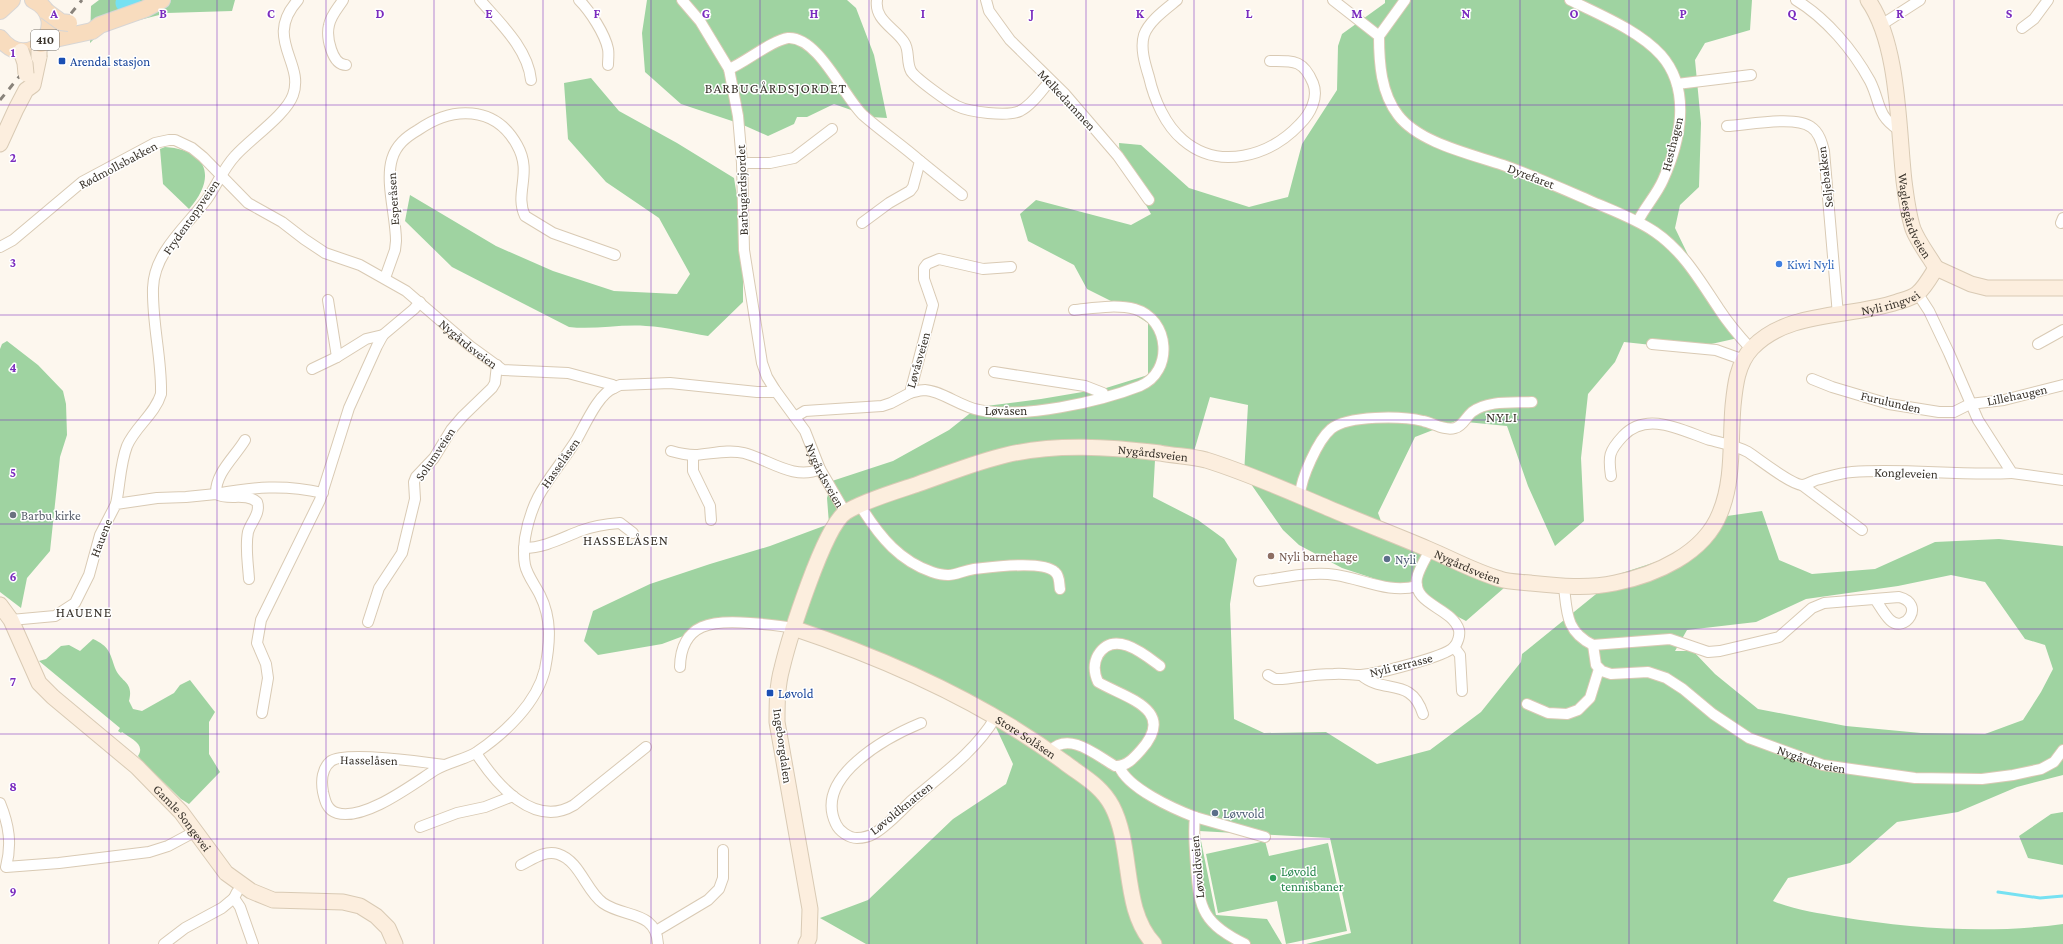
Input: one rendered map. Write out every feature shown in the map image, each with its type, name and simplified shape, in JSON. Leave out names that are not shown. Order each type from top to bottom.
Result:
[{"type":"main road","points":[[0,11],[12,0]]},
{"type":"main road","name":"410","points":[[7,46],[27,51],[40,49],[67,30],[93,23],[100,25],[129,16],[162,0]]},
{"type":"main road","name":"Waglesgårdveien","points":[[1868,0],[1875,10],[1882,25],[1892,72],[1907,200],[1913,229],[1936,268],[1918,294]]},
{"type":"main road","name":"410","points":[[39,3],[61,22],[67,30]]},
{"type":"main road","name":"410","points":[[39,3],[50,26],[47,36],[40,49]]},
{"type":"main road","points":[[7,46],[25,63],[26,90]]},
{"type":"main road","points":[[0,144],[11,118],[26,90],[33,85],[40,49]]},
{"type":"main road","points":[[1936,268],[1971,284],[1987,288],[2063,288]]},
{"type":"main road","name":"Nyli ringvei","points":[[1747,354],[1772,332],[1783,327],[1806,320],[1885,306],[1918,294]]},
{"type":"main road","points":[[1731,440],[1735,386],[1747,354]]},
{"type":"main road","name":"Nygårdsveien","points":[[845,512],[888,494],[1006,455],[1038,449],[1124,449],[1201,459],[1300,494],[1499,579],[1564,587],[1596,586],[1619,582],[1660,570],[1684,557],[1704,536],[1718,519],[1722,509],[1730,471],[1731,440]]},
{"type":"main road","name":"Ingeborgdalen","points":[[806,944],[809,938],[810,909],[777,722],[777,695],[781,670],[793,628],[826,540],[837,520],[845,512]]},
{"type":"main road","name":"Gamle Songevei","points":[[0,605],[11,620],[32,670],[42,686],[137,767],[182,812],[226,873],[237,892],[274,900],[343,902],[360,906],[376,916],[388,928],[396,944]]},
{"type":"main road","name":"Store Solåsen","points":[[793,628],[883,660],[913,674],[995,718],[1050,751],[1088,778],[1102,790],[1112,806],[1120,824],[1135,910],[1144,930],[1154,944]]},
{"type":"street","name":"Frydentoppveien","points":[[116,504],[127,446],[135,432],[158,403],[161,394],[153,302],[156,274],[164,253],[208,198],[220,175],[240,150],[283,110],[293,96],[295,83],[286,48],[284,30],[289,12],[298,0]]},
{"type":"street","points":[[343,0],[331,16],[328,26],[329,41],[336,59],[342,65],[346,65]]},
{"type":"street","points":[[480,0],[508,32],[527,61],[531,80]]},
{"type":"street","points":[[579,0],[588,9],[606,43],[609,51],[608,65]]},
{"type":"street","name":"Barbugårdsjordet","points":[[682,0],[700,21],[729,69],[738,116],[742,163],[742,222],[747,279],[762,363],[767,377],[775,390]]},
{"type":"street","points":[[877,0],[876,5],[879,14],[905,42],[908,63],[911,71],[917,78],[955,106],[984,112],[1014,112],[1028,104],[1050,81]]},
{"type":"street","name":"Melkedammen","points":[[986,0],[989,11],[1010,40],[1050,81],[1064,93],[1118,156],[1149,200]]},
{"type":"street","points":[[1177,0],[1162,12],[1148,28],[1144,36],[1143,45],[1144,59],[1152,90],[1171,128],[1183,140],[1198,149],[1218,156],[1235,157],[1252,154],[1272,146],[1299,125],[1308,114],[1315,98],[1314,86],[1308,71],[1295,61],[1270,61]]},
{"type":"street","points":[[1333,0],[1379,36],[1405,0]]},
{"type":"street","name":"Hesthagen","points":[[1570,0],[1638,36],[1661,56],[1677,84],[1681,112],[1671,160],[1663,181],[1638,221]]},
{"type":"street","points":[[1796,0],[1810,8],[1826,22],[1861,66],[1870,83],[1883,118],[1899,130]]},
{"type":"street","points":[[1882,25],[1920,0]]},
{"type":"street","points":[[2022,28],[2034,19],[2048,0]]},
{"type":"street","name":"Dyrefaret","points":[[1379,36],[1382,78],[1389,100],[1398,115],[1411,126],[1446,146],[1542,180],[1638,221],[1656,233],[1675,248],[1694,271],[1735,331],[1747,354]]},
{"type":"street","points":[[729,69],[779,40],[789,38],[802,42],[830,67],[849,100],[862,114],[962,195]]},
{"type":"street","points":[[1677,84],[1750,75]]},
{"type":"street","name":"Esperåsen","points":[[384,278],[393,255],[396,241],[390,176],[395,151],[404,139],[439,117],[462,112],[474,113],[491,119],[503,128],[517,144],[524,161],[525,176],[521,202],[525,216],[553,233],[615,255]]},
{"type":"street","name":"Seljebakken","points":[[1728,126],[1792,122],[1804,123],[1811,127],[1817,134],[1824,151],[1838,315]]},
{"type":"street","points":[[742,163],[770,163],[794,158],[832,130]]},
{"type":"street","name":"Rødmollsbakken","points":[[0,247],[24,231],[82,182],[132,154],[159,142],[168,140],[182,142],[203,157],[220,175]]},
{"type":"street","points":[[862,223],[889,203],[910,191],[913,187],[920,161]]},
{"type":"street","name":"Nygårdsveien","points":[[220,175],[248,203],[282,222],[309,243],[325,253],[360,265],[384,278],[420,302],[470,346],[503,370],[510,372],[521,371],[568,374],[595,379],[613,385],[614,388]]},
{"type":"street","name":"Løvåsveien","points":[[795,417],[805,411],[882,406],[892,403],[910,393],[933,305],[924,280],[924,268],[933,260],[950,260],[969,267],[983,269],[1011,267]]},
{"type":"street","name":"Nyli ringvei","points":[[1918,294],[1929,311],[1978,420],[2012,473]]},
{"type":"street","points":[[328,300],[337,357]]},
{"type":"street","points":[[262,713],[268,671],[257,643],[258,633],[278,584],[323,493],[349,408],[369,362],[383,335],[420,302]]},
{"type":"street","name":"Løvåsen","points":[[910,393],[925,390],[978,410],[1012,413],[1068,406],[1139,386],[1155,376],[1160,369],[1164,356],[1160,332],[1148,316],[1136,310],[1120,307],[1074,310]]},
{"type":"street","points":[[2038,344],[2063,330]]},
{"type":"street","points":[[312,369],[337,357],[366,339],[383,335]]},
{"type":"street","points":[[1652,344],[1747,354]]},
{"type":"street","name":"Solumveien","points":[[368,622],[379,588],[402,553],[415,499],[414,482],[416,477],[434,458],[451,430],[492,388],[495,383],[497,365]]},
{"type":"street","points":[[994,372],[1085,386],[1103,393],[1104,396]]},
{"type":"street","name":"Furulunden","points":[[1812,379],[1832,388],[1889,404],[1911,408],[1954,412],[1970,404]]},
{"type":"street","points":[[614,388],[620,385],[670,383],[757,392],[772,392],[775,390]]},
{"type":"street","name":"Lillehaugen","points":[[1970,404],[2004,400],[2063,385]]},
{"type":"street","name":"Hasselåsen","points":[[444,765],[357,757],[338,758],[332,760],[326,766],[323,774],[322,789],[325,802],[330,809],[337,813],[359,812],[380,803],[444,765],[476,753],[515,720],[527,705],[538,689],[544,670],[549,639],[548,616],[525,568],[524,548],[530,518],[540,491],[575,442],[603,395],[614,388]]},
{"type":"street","name":"Nygårdsveien","points":[[775,390],[805,432],[820,469],[845,512]]},
{"type":"street","points":[[1300,494],[1311,461],[1321,441],[1331,429],[1339,425],[1357,420],[1396,417],[1423,421],[1440,427],[1454,429],[1460,426],[1471,413],[1479,408],[1501,403],[1532,402]]},
{"type":"street","points":[[1611,476],[1610,455],[1612,448],[1626,433],[1637,426],[1646,423],[1662,424],[1731,440],[1782,475],[1802,485],[1862,530]]},
{"type":"street","points":[[216,494],[218,481],[222,472],[245,440]]},
{"type":"street","points":[[670,451],[693,455],[724,452],[744,453],[791,471],[804,472],[820,469]]},
{"type":"street","points":[[693,455],[693,471],[710,506],[711,520]]},
{"type":"street","name":"Kongleveien","points":[[1802,485],[1851,472],[1881,471],[1977,475],[2012,473]]},
{"type":"street","points":[[2012,473],[2063,480]]},
{"type":"street","name":"Hauene","points":[[11,620],[55,616],[75,603],[89,575],[100,535],[116,504],[157,498],[186,498],[270,486],[300,488],[323,493]]},
{"type":"street","name":"Hauene","points":[[216,494],[223,497],[249,498],[257,502],[258,509],[250,526],[247,542],[249,579]]},
{"type":"street","points":[[863,504],[863,510],[887,544],[908,562],[927,570],[952,576],[973,569],[1036,565],[1047,567],[1055,572],[1058,576],[1060,589]]},
{"type":"street","points":[[524,548],[534,548],[545,545],[582,531],[607,524],[620,523],[633,533]]},
{"type":"street","points":[[1430,550],[1417,577],[1417,586],[1419,593],[1424,598],[1448,614],[1455,622],[1459,631],[1459,638],[1454,647],[1460,655],[1462,691]]},
{"type":"street","points":[[1260,581],[1316,574],[1335,574],[1398,589],[1417,586]]},
{"type":"street","points":[[1564,587],[1568,617],[1574,632],[1583,640],[1593,645],[1670,639],[1708,652],[1720,651],[1779,636],[1812,608],[1824,603],[1875,599]]},
{"type":"street","points":[[680,667],[680,658],[689,636],[698,628],[710,623],[724,621],[793,628]]},
{"type":"street","points":[[1050,751],[1056,745],[1062,743],[1072,743],[1115,766],[1128,763],[1142,749],[1151,734],[1153,725],[1152,717],[1144,705],[1098,682],[1094,666],[1101,650],[1107,646],[1126,645],[1133,647],[1160,666]]},
{"type":"street","points":[[1527,704],[1548,713],[1567,714],[1578,710],[1590,698],[1599,669],[1596,665],[1593,645]]},
{"type":"street","name":"Nyli terrasse","points":[[1268,675],[1275,679],[1282,679],[1336,674],[1361,675],[1425,660],[1443,654],[1454,647]]},
{"type":"street","name":"Nygårdsveien","points":[[1599,669],[1611,674],[1648,672],[1666,678],[1684,689],[1713,714],[1749,738],[1823,765],[1915,778],[1982,779],[2013,775],[2041,769],[2054,762],[2063,750]]},
{"type":"street","points":[[1361,675],[1368,680],[1411,694],[1419,700],[1423,714]]},
{"type":"street","name":"Løvoldknatten","points":[[920,723],[897,733],[868,752],[854,764],[834,791],[832,813],[836,824],[850,837],[856,838],[874,833],[956,762],[978,741],[995,718]]},
{"type":"street","points":[[476,753],[493,778],[513,796],[541,811],[548,813],[561,811],[574,805],[646,747]]},
{"type":"street","name":"Løvoldveien","points":[[1119,766],[1130,781],[1147,793],[1195,817],[1265,837]]},
{"type":"street","points":[[420,827],[456,813],[485,807],[513,796]]},
{"type":"street","points":[[0,803],[8,827],[10,845],[6,867],[59,863],[149,852],[179,841],[196,831]]},
{"type":"street","name":"Løvoldveien","points":[[1195,817],[1194,835],[1200,904],[1219,929],[1245,944]]},
{"type":"street","points":[[656,931],[708,900],[719,889],[723,878],[723,850]]},
{"type":"street","points":[[521,865],[543,854],[556,853],[562,855],[574,866],[603,903],[640,917],[652,926],[656,931],[658,944]]},
{"type":"street","points":[[164,944],[185,928],[222,908],[237,892]]},
{"type":"street","points":[[237,892],[240,907],[253,944]]},
{"type":"green space","points":[[99,0],[235,0],[232,11],[167,13],[104,29],[90,43],[91,6]]},
{"type":"green space","points":[[647,0],[847,0],[856,8],[874,55],[887,118],[871,117],[834,104],[807,117],[797,117],[794,124],[768,136],[741,124],[681,104],[645,72],[642,33]]},
{"type":"green space","points":[[1385,0],[1752,0],[1750,30],[1705,43],[1695,60],[1701,123],[1699,187],[1680,205],[1675,228],[1703,286],[1738,338],[1689,349],[1624,342],[1615,362],[1588,394],[1581,458],[1584,521],[1555,546],[1528,486],[1507,426],[1456,421],[1415,437],[1378,513],[1384,529],[1512,581],[1466,621],[1403,588],[1342,568],[1299,545],[1283,530],[1244,474],[1248,405],[1210,397],[1192,458],[1155,460],[1153,497],[1198,520],[1224,539],[1237,559],[1230,604],[1234,719],[1264,733],[1326,732],[1377,764],[1430,750],[1481,712],[1521,662],[1522,654],[1622,573],[1674,556],[1720,517],[1762,511],[1779,560],[1812,574],[1875,569],[1935,542],[1999,539],[2063,546],[2063,775],[2017,787],[1958,812],[1897,822],[1850,863],[1788,878],[1773,901],[1798,909],[1896,925],[1952,929],[2008,929],[2063,924],[2063,944],[1306,944],[1351,933],[1330,838],[1199,831],[1216,915],[1267,919],[1282,944],[866,944],[820,918],[868,900],[953,819],[1006,784],[1013,764],[986,706],[809,631],[747,624],[702,629],[662,644],[598,655],[584,641],[593,611],[650,584],[770,546],[829,524],[827,498],[832,481],[893,461],[949,430],[978,407],[1041,399],[1106,388],[1148,375],[1148,323],[1121,306],[1087,289],[1074,265],[1028,241],[1020,214],[1036,200],[1131,225],[1151,214],[1120,159],[1119,143],[1141,145],[1189,188],[1249,207],[1288,197],[1302,144],[1337,90],[1338,46],[1342,34],[1385,3]],"holes":[[[1951,575],[1985,582],[2025,639],[2045,645],[2053,669],[2041,692],[2023,720],[1985,734],[1921,733],[1846,726],[1758,709],[1715,674],[1693,651],[1675,651],[1687,630],[1756,622],[1806,599],[1898,586]]]},
{"type":"green space","points":[[591,78],[619,111],[677,143],[734,178],[743,232],[743,302],[708,336],[646,326],[588,328],[569,327],[452,267],[405,221],[410,195],[496,246],[553,271],[614,291],[677,294],[690,274],[659,218],[606,182],[568,139],[564,83]]},
{"type":"green space","points":[[165,147],[180,149],[191,153],[199,159],[204,167],[205,176],[203,186],[198,197],[189,209],[163,184],[160,149]]},
{"type":"green space","points":[[7,341],[38,365],[63,391],[66,404],[67,435],[60,457],[50,551],[27,578],[21,608],[0,592],[0,349],[2,344]]},
{"type":"green space","points":[[93,639],[102,644],[108,650],[115,668],[130,690],[129,701],[133,709],[142,711],[174,693],[180,685],[190,680],[215,712],[209,722],[209,754],[220,772],[189,804],[181,799],[143,762],[138,756],[140,752],[139,745],[133,739],[118,731],[120,728],[39,661],[46,659],[61,646],[69,645],[80,651]]},
{"type":"green space","points":[[2063,812],[2063,865],[2028,858],[2019,836],[2051,814]]},
{"type":"green space","name":"Løvold tennisbaner","points":[[1265,841],[1269,856],[1328,843],[1347,931],[1286,944],[1277,901],[1218,913],[1206,854]]},
{"type":"waterway","points":[[125,3],[131,0]]},
{"type":"waterway","points":[[1998,892],[2040,898],[2063,896]]},
{"type":"railway","points":[[0,100],[82,0]]},
{"type":"place","name":"Arendal stasjon","points":[[62,61]]},
{"type":"place","name":"Kiwi Nyli","points":[[1779,264]]},
{"type":"place","name":"Barbu kirke","points":[[13,515]]},
{"type":"place","name":"Nyli barnehage","points":[[1271,556]]},
{"type":"place","name":"Nyli","points":[[1387,559]]},
{"type":"place","name":"Løvold","points":[[770,693]]},
{"type":"place","name":"Løvvold","points":[[1215,813]]},
{"type":"place","name":"Løvold tennisbaner","points":[[1273,878]]},
{"type":"district","name":"BARBUGÅRDSJORDET","points":[[776,88]]},
{"type":"district","name":"NYLI","points":[[1502,417]]},
{"type":"district","name":"HASSELÅSEN","points":[[626,540]]},
{"type":"district","name":"HAUENE","points":[[84,612]]}]
